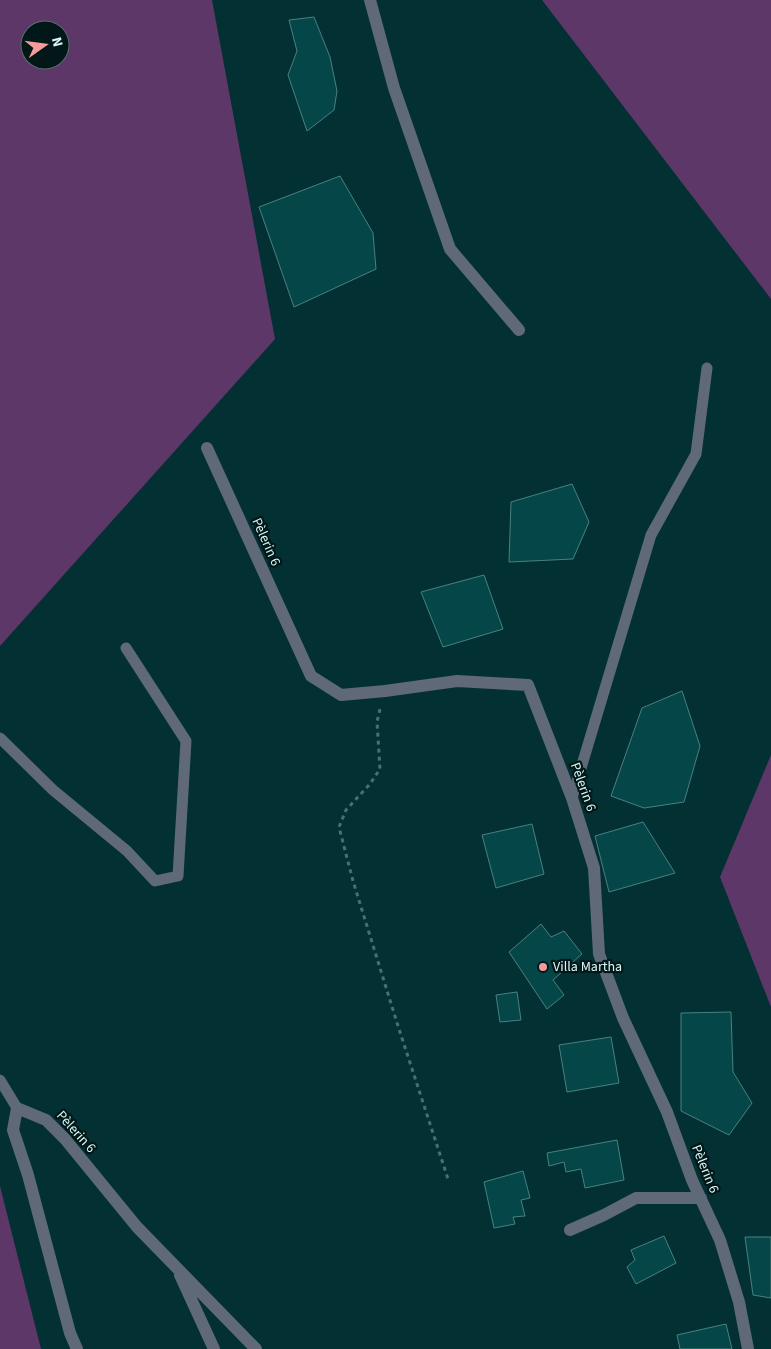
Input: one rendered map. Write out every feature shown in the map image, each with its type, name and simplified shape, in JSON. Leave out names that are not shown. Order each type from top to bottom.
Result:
[{"type":"street","points":[[370,0],[394,88],[450,249],[519,330]]},
{"type":"street","name":"Pèlerin 6","points":[[207,448],[311,676],[341,695],[457,681],[528,684],[572,798],[594,868],[599,954],[623,1018],[667,1112],[692,1180],[720,1240],[737,1293],[748,1349]]},
{"type":"street","points":[[17,1108],[13,1130],[28,1174],[70,1333],[77,1349]]},
{"type":"street","name":"Pèlerin 6","points":[[17,1108],[46,1120],[65,1139],[137,1227],[256,1349]]},
{"type":"street","points":[[570,1230],[636,1198],[701,1198]]},
{"type":"street","points":[[175,1266],[214,1349]]},
{"type":"lane","points":[[572,798],[651,535],[696,454],[708,368]]},
{"type":"lane","points":[[0,738],[53,790],[127,851],[155,881],[178,876],[186,741],[126,648]]},
{"type":"lane","points":[[0,1080],[17,1108]]},
{"type":"path","points":[[385,691],[377,722],[380,769],[370,784],[346,810],[339,828],[352,881],[449,1182]]},
{"type":"shaded area","points":[[0,0],[212,0],[275,339],[0,646]]},
{"type":"shaded area","points":[[542,0],[771,0],[771,299]]},
{"type":"shaded area","points":[[771,755],[771,1007],[720,877]]},
{"type":"shaded area","points":[[0,1186],[41,1349],[0,1349]]},
{"type":"building","points":[[314,17],[330,57],[337,91],[334,110],[307,131],[288,75],[297,51],[289,20]]},
{"type":"building","points":[[340,176],[373,233],[376,269],[294,307],[259,207]]},
{"type":"building","points":[[572,484],[589,522],[573,559],[509,562],[511,502]]},
{"type":"building","points":[[484,575],[503,629],[443,647],[421,592]]},
{"type":"building","points":[[682,691],[700,746],[684,802],[644,808],[611,796],[642,708]]},
{"type":"building","points":[[643,822],[675,873],[609,892],[595,836]]},
{"type":"building","points":[[532,824],[544,874],[496,888],[482,835]]},
{"type":"building","name":"Villa Martha","points":[[541,924],[551,937],[564,931],[582,954],[553,980],[564,995],[547,1009],[509,952]]},
{"type":"building","points":[[517,992],[521,1020],[500,1022],[496,995]]},
{"type":"building","points":[[731,1012],[733,1072],[752,1103],[729,1135],[681,1111],[681,1013]]},
{"type":"building","points":[[611,1037],[619,1083],[567,1092],[559,1045]]},
{"type":"building","points":[[617,1140],[624,1180],[585,1188],[581,1169],[566,1172],[564,1162],[549,1166],[547,1153]]},
{"type":"building","points":[[523,1171],[530,1198],[521,1200],[525,1216],[513,1217],[515,1224],[494,1228],[484,1182]]},
{"type":"building","points":[[664,1236],[676,1263],[636,1284],[627,1267],[635,1260],[631,1250]]},
{"type":"building","points":[[745,1237],[771,1237],[771,1298],[753,1295]]},
{"type":"building","points":[[726,1324],[732,1349],[680,1349],[677,1335]]},
{"type":"place","name":"Villa Martha","points":[[543,967]]}]
